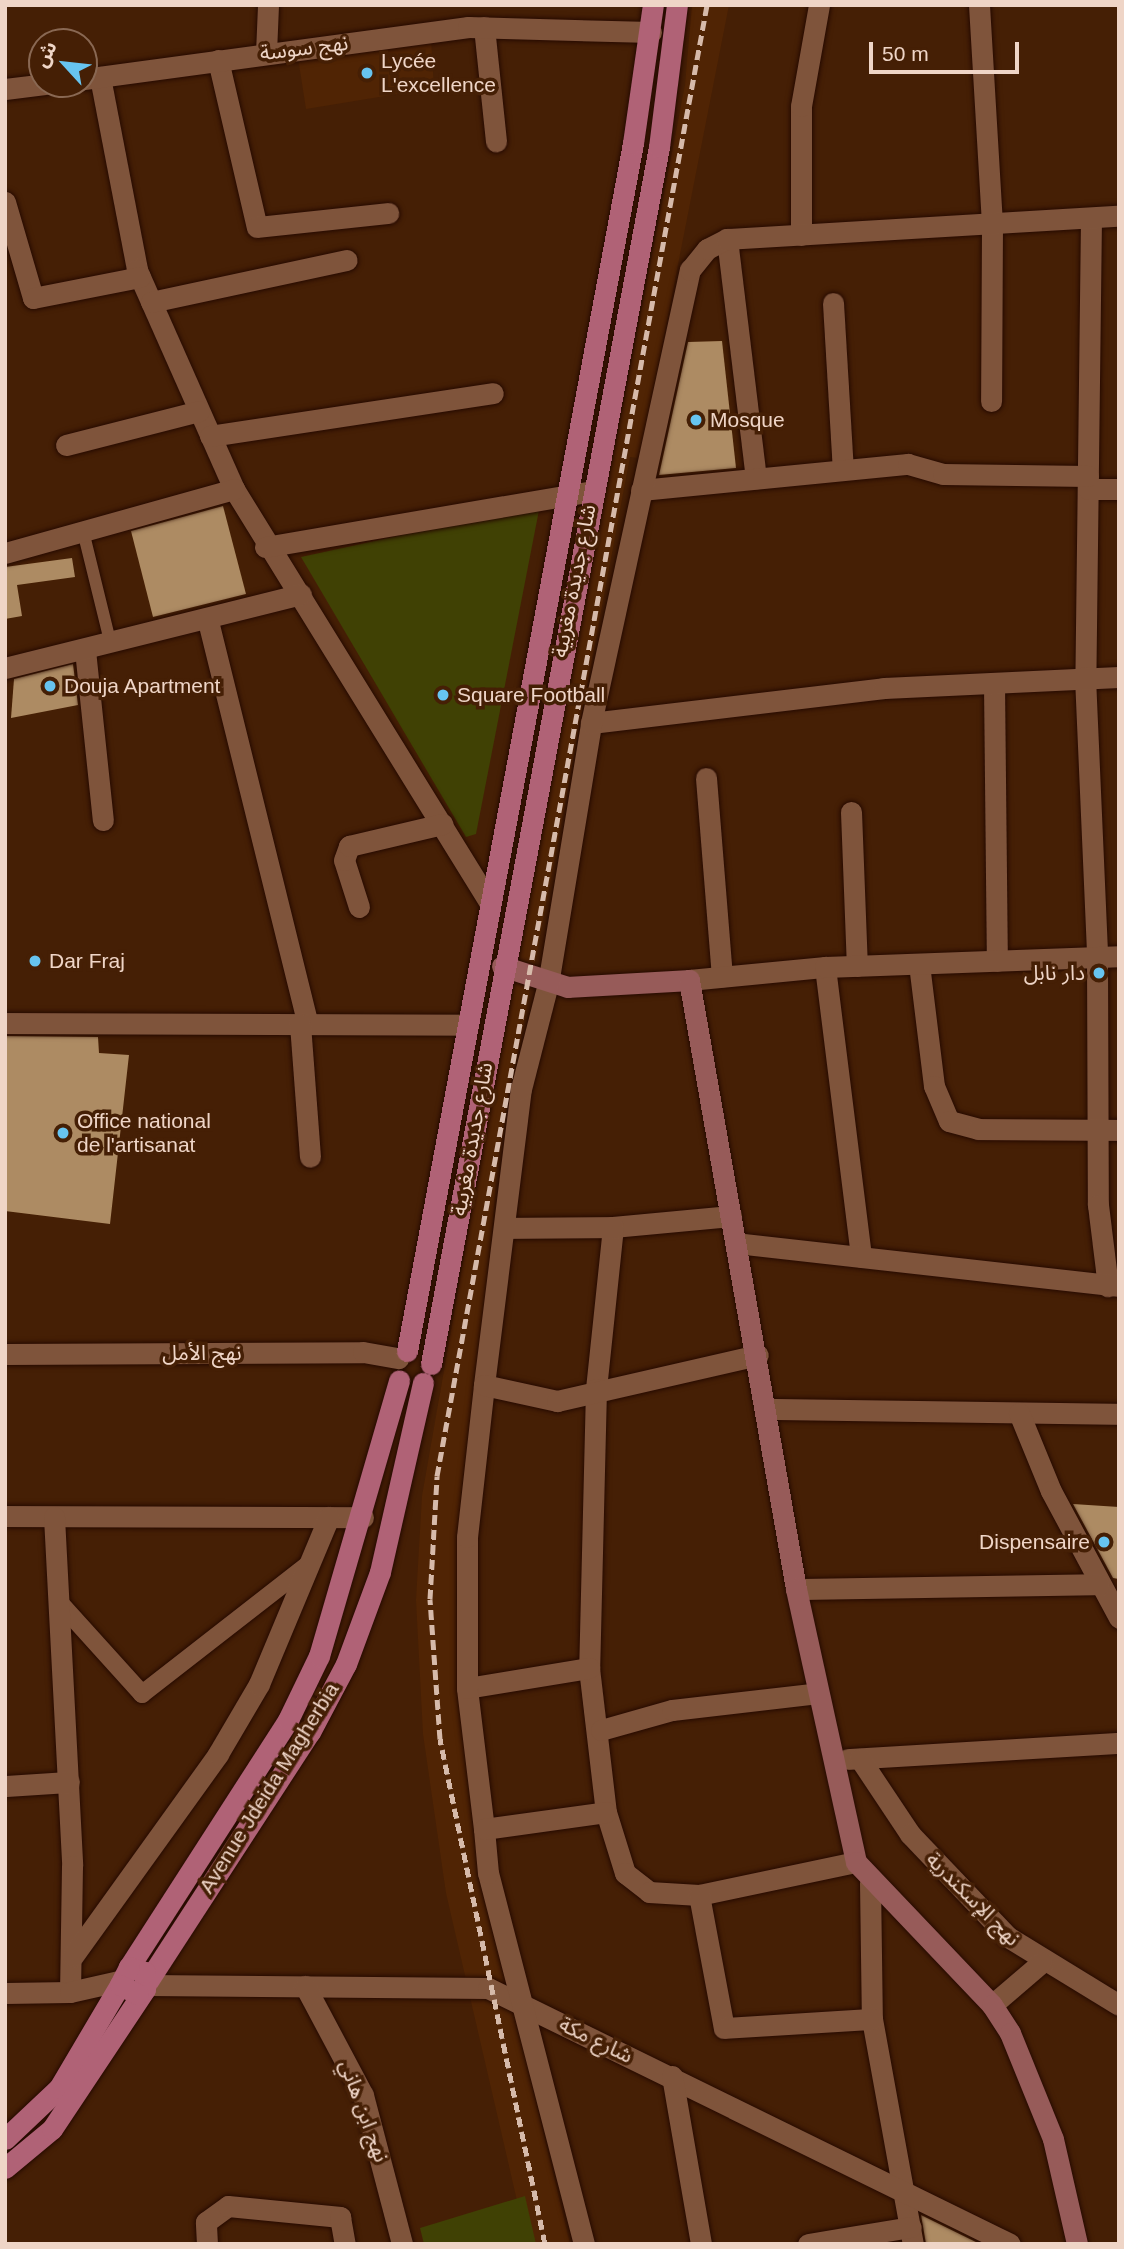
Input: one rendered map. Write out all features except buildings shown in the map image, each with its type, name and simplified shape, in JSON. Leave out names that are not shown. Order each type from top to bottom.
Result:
[{"type":"main road","name":"شارع جديدة مغربية","points":[[399,1380],[566,495],[651,32],[653,5]]},
{"type":"main road","name":"شارع جديدة مغربية","points":[[427,1374],[591,491],[659,147],[677,5]]},
{"type":"main road","points":[[502,966],[548,984],[592,989],[689,980],[769,1409],[796,1589],[856,1862],[870,1883],[992,2005],[1037,2092],[1077,2244]]},
{"type":"main road","points":[[399,1380],[411,1386],[427,1374],[422,1352],[402,1354]]},
{"type":"main road","name":"Avenue Jdeida Magherbia","points":[[5,2139],[59,2088],[310,1732],[346,1664],[380,1572],[427,1374]]},
{"type":"main road","name":"Avenue Jdeida Magherbia","points":[[5,2168],[52,2129],[134,1982],[288,1720],[333,1620],[399,1380]]},
{"type":"street","points":[[267,53],[268,5]]},
{"type":"street","points":[[801,234],[801,106],[819,5]]},
{"type":"street","points":[[979,5],[992,226],[991,401]]},
{"type":"street","points":[[484,27],[496,141]]},
{"type":"street","name":"نهج سوسة","points":[[98,77],[267,53],[484,27],[651,32]]},
{"type":"street","points":[[218,60],[257,227],[388,213]]},
{"type":"street","points":[[5,89],[28,86]]},
{"type":"street","points":[[97,98],[140,277],[234,489],[265,547],[301,594],[490,903]]},
{"type":"street","points":[[5,202],[33,298],[140,277]]},
{"type":"street","points":[[584,2244],[527,2007],[488,1873],[467,1688],[467,1537],[521,1089],[548,984],[591,723],[685,283],[696,260],[727,239],[992,226],[1119,216]]},
{"type":"street","points":[[736,1243],[1114,1286],[1085,677],[1091,218]]},
{"type":"street","points":[[727,239],[756,478]]},
{"type":"street","points":[[151,302],[347,261]]},
{"type":"street","points":[[833,303],[843,470]]},
{"type":"street","points":[[210,436],[493,393]]},
{"type":"street","points":[[66,445],[199,411]]},
{"type":"street","points":[[641,491],[908,464],[943,474],[1088,483],[1119,489]]},
{"type":"street","points":[[5,553],[234,489]]},
{"type":"street","points":[[265,547],[591,491]]},
{"type":"street","points":[[5,668],[208,621],[301,594]]},
{"type":"street","points":[[208,621],[304,1024],[310,1157]]},
{"type":"street","points":[[85,650],[103,820]]},
{"type":"street","points":[[591,723],[884,688],[1119,677]]},
{"type":"street","points":[[994,684],[997,961]]},
{"type":"street","points":[[706,778],[722,976]]},
{"type":"street","points":[[851,812],[857,966]]},
{"type":"street","points":[[359,907],[344,860],[349,846],[442,824]]},
{"type":"street","points":[[689,980],[825,967],[1119,956]]},
{"type":"street","points":[[919,964],[934,1086],[949,1121],[978,1129],[1108,1130]]},
{"type":"street","points":[[825,967],[861,1257]]},
{"type":"street","points":[[5,1023],[468,1025]]},
{"type":"street","points":[[505,1228],[612,1227],[731,1216]]},
{"type":"street","points":[[612,1227],[596,1389],[589,1668],[601,1730],[606,1812],[632,1883],[649,1892],[699,1895],[856,1862]]},
{"type":"street","name":"نهج الأمل","points":[[5,1354],[402,1354]]},
{"type":"street","points":[[484,1385],[557,1401],[596,1389],[758,1355]]},
{"type":"street","points":[[769,1409],[1119,1414]]},
{"type":"street","points":[[1019,1413],[1099,1584],[1119,1618]]},
{"type":"street","points":[[5,1516],[363,1517]]},
{"type":"street","points":[[54,1517],[69,1782],[73,1956],[70,1992]]},
{"type":"street","points":[[73,1956],[218,1755],[259,1684],[329,1517]]},
{"type":"street","points":[[59,1602],[142,1694],[310,1563]]},
{"type":"street","points":[[796,1589],[1099,1584]]},
{"type":"street","points":[[467,1688],[589,1668]]},
{"type":"street","points":[[601,1730],[672,1710],[818,1693]]},
{"type":"street","points":[[833,1760],[1119,1744]]},
{"type":"street","name":"نهج الإسكندرية","points":[[860,1759],[873,1787],[952,1883],[1041,1963],[1119,2005]]},
{"type":"street","points":[[5,1786],[69,1782]]},
{"type":"street","points":[[484,1829],[606,1812]]},
{"type":"street","points":[[808,2244],[912,2236],[872,2019],[870,1883]]},
{"type":"street","points":[[699,1895],[724,2028],[872,2019]]},
{"type":"street","points":[[992,2005],[1041,1963]]},
{"type":"street","name":"شارع مكة","points":[[5,1993],[70,1992],[134,1982],[305,1986],[447,1984],[488,1988],[1010,2244]]},
{"type":"street","name":"نهج ابن هاني","points":[[305,1986],[363,2095],[402,2244]]},
{"type":"street","points":[[672,2076],[701,2244]]},
{"type":"street","points":[[207,2244],[206,2222],[228,2206],[340,2217],[345,2244]]},
{"type":"lane","points":[[83,531],[111,645]]},
{"type":"shaded area","points":[[692,5],[729,5],[640,458],[630,457],[497,1165],[487,1301],[461,1495],[456,1596],[463,1731],[483,1882],[570,2244],[527,2244],[446,1893],[423,1734],[416,1600],[422,1496],[520,937],[685,85]]},
{"type":"shaded area","name":"Lycée L'excellence","points":[[431,39],[434,88],[306,109],[298,58]]},
{"type":"shaded area","name":"Square Football","points":[[540,505],[476,834],[466,837],[301,557]]},
{"type":"shaded area","points":[[525,2196],[536,2244],[424,2244],[420,2228]]},
{"type":"railway","points":[[545,2244],[440,1739],[430,1599],[437,1476],[707,5]]},
{"type":"place","name":"Lycée L'excellence","points":[[367,73]]},
{"type":"place","name":"Mosque","points":[[696,420]]},
{"type":"place","name":"Douja Apartment","points":[[50,686]]},
{"type":"place","name":"Square Football","points":[[443,695]]},
{"type":"place","name":"Dar Fraj","points":[[35,961]]},
{"type":"place","name":"دار نابل","points":[[1099,973]]},
{"type":"place","name":"Office national de l'artisanat","points":[[63,1133]]},
{"type":"place","name":"Dispensaire","points":[[1104,1542]]}]
